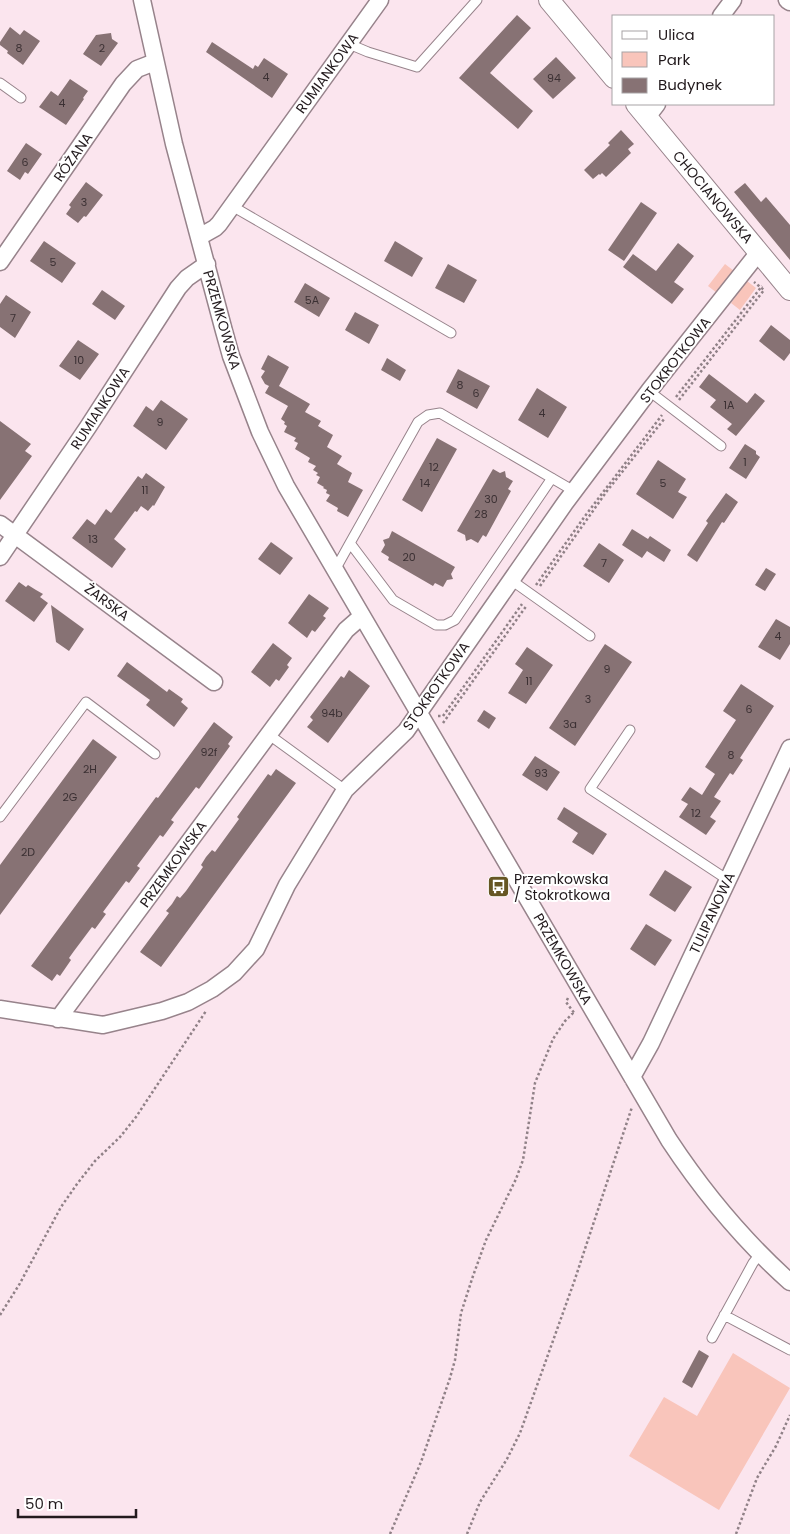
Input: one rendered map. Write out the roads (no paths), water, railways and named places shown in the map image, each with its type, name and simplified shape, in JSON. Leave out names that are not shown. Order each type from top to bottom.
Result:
[{"type":"street","name":"PRZEMKOWSKA","points":[[142,0],[174,144],[231,356],[260,432],[286,486],[362,616],[425,714],[586,1000],[669,1140],[701,1188],[744,1238],[790,1282]]},
{"type":"street","name":"RUMIANKOWA","points":[[200,237],[215,228],[232,206],[380,0]]},
{"type":"street","points":[[548,0],[612,76]]},
{"type":"street","points":[[722,15],[732,0]]},
{"type":"street","name":"RÓŻANA","points":[[0,262],[123,84],[138,69],[155,62]]},
{"type":"street","name":"CHOCIANOWSKA","points":[[647,108],[790,290]]},
{"type":"street","name":"STOKROTKOWA","points":[[0,1009],[103,1025],[162,1011],[188,1002],[204,994],[234,973],[256,949],[287,885],[345,790],[425,714],[510,580],[574,491],[759,252]]},
{"type":"street","name":"RUMIANKOWA","points":[[0,557],[178,288],[187,278],[207,264]]},
{"type":"street","name":"ŻARSKA","points":[[0,524],[214,682]]},
{"type":"street","name":"PRZEMKOWSKA","points":[[58,1018],[346,630],[362,616]]},
{"type":"street","name":"TULIPANOWA","points":[[632,1077],[651,1044],[790,748]]},
{"type":"lane","points":[[349,44],[417,67],[477,0]]},
{"type":"lane","points":[[0,83],[21,98]]},
{"type":"lane","points":[[232,206],[451,333]]},
{"type":"lane","points":[[650,391],[721,446]]},
{"type":"lane","points":[[335,570],[418,422],[428,415],[440,413],[574,491]]},
{"type":"lane","points":[[350,543],[393,600],[436,625],[445,625],[454,620],[552,478]]},
{"type":"lane","points":[[510,580],[590,636]]},
{"type":"lane","points":[[0,817],[86,702],[155,754]]},
{"type":"lane","points":[[630,730],[590,789],[728,880]]},
{"type":"lane","points":[[268,734],[345,790]]},
{"type":"lane","points":[[712,1338],[760,1254]]},
{"type":"lane","points":[[724,1315],[790,1350]]},
{"type":"place","name":"Przemkowska / Stokrotkowa","points":[[498,887]]}]
